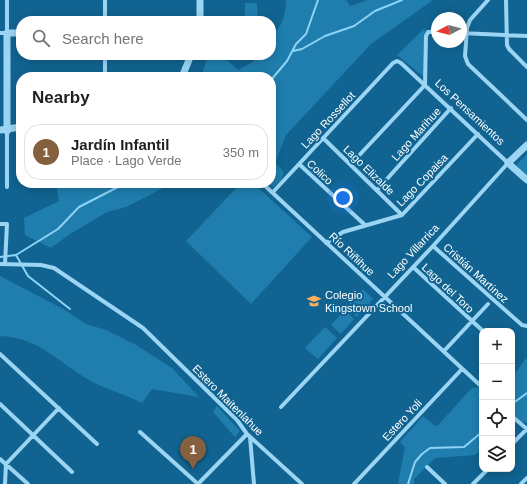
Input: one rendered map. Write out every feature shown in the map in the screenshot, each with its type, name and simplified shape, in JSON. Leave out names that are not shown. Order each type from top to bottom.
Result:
[{"type":"street","points":[[7,0],[4,33],[4,130],[7,187]]},
{"type":"street","points":[[105,0],[105,16]]},
{"type":"street","points":[[200,0],[200,16]]},
{"type":"street","points":[[488,0],[470,20],[467,33],[527,36]]},
{"type":"street","points":[[506,0],[506,35],[509,49],[527,67]]},
{"type":"street","points":[[351,164],[425,85],[426,36],[428,32],[431,32]]},
{"type":"street","points":[[4,33],[16,33]]},
{"type":"street","points":[[466,48],[465,56],[468,64],[527,120]]},
{"type":"street","points":[[105,60],[105,72]]},
{"type":"street","points":[[184,72],[189,60]]},
{"type":"street","name":"Los Pensamientos","points":[[397,61],[451,108],[508,164],[527,180]]},
{"type":"street","name":"Lago Rossellot","points":[[276,188],[393,62],[397,61]]},
{"type":"street","name":"Lago Marihue","points":[[377,190],[451,108]]},
{"type":"street","points":[[4,130],[16,128]]},
{"type":"street","name":"Lago Copaisa","points":[[326,243],[337,234],[402,215],[478,134]]},
{"type":"street","name":"Lago Elizalde","points":[[323,138],[402,215]]},
{"type":"street","name":"Lago Villarrica","points":[[282,407],[527,145]]},
{"type":"street","name":"Colico","points":[[298,164],[365,225]]},
{"type":"street","name":"Río Riñihue","points":[[268,188],[326,243],[347,260],[385,298],[479,384]]},
{"type":"street","name":"Lago Rossellot","points":[[272,192],[276,188]]},
{"type":"street","points":[[0,224],[7,224],[2,264]]},
{"type":"street","name":"Cristián Martínez","points":[[433,246],[522,325],[527,326]]},
{"type":"street","name":"Estero Maitenlahue","points":[[2,264],[41,265],[54,268],[143,328],[237,420],[249,435],[302,484]]},
{"type":"street","name":"Lago del Toro","points":[[413,267],[480,328]]},
{"type":"street","points":[[444,351],[488,304]]},
{"type":"street","points":[[0,354],[98,444]]},
{"type":"street","name":"Estero Yoli","points":[[357,483],[462,369]]},
{"type":"street","points":[[0,404],[72,472]]},
{"type":"street","points":[[0,467],[6,464],[35,436],[59,408]]},
{"type":"street","points":[[515,419],[527,429],[515,441]]},
{"type":"street","points":[[140,432],[198,484],[249,435]]},
{"type":"street","points":[[249,435],[254,484]]},
{"type":"street","points":[[0,458],[28,484]]},
{"type":"street","points":[[5,484],[6,464]]},
{"type":"street","points":[[427,467],[445,484]]},
{"type":"street","points":[[473,484],[485,472]]},
{"type":"street","points":[[521,484],[527,478]]},
{"type":"shaded area","points":[[286,0],[346,0],[350,6],[368,0],[433,0],[371,44],[286,135],[276,160],[276,72],[203,72],[206,60],[226,60],[238,70],[254,60],[276,60],[276,31],[283,20]]},
{"type":"shaded area","points":[[245,3],[257,3],[258,16],[245,16]]},
{"type":"shaded area","points":[[425,28],[424,77],[397,55]]},
{"type":"shaded area","points":[[527,154],[527,175],[516,165]]},
{"type":"shaded area","points":[[276,164],[284,172],[281,180],[276,184]]},
{"type":"shaded area","points":[[57,188],[163,188],[126,207],[107,212],[70,234],[51,248],[25,235],[24,218],[59,201]]},
{"type":"shaded area","points":[[236,188],[258,188],[312,237],[251,304],[186,241]]},
{"type":"shaded area","points":[[0,276],[65,310],[86,324],[106,330],[136,345],[172,368],[199,397],[152,389],[142,403],[89,380],[37,346],[13,337],[0,336]]},
{"type":"shaded area","points":[[363,289],[373,299],[357,317],[346,307]]},
{"type":"shaded area","points":[[345,310],[354,319],[341,334],[331,325]]},
{"type":"shaded area","points":[[325,327],[337,338],[318,359],[305,348]]},
{"type":"shaded area","points":[[527,357],[527,423],[515,421],[515,373]]},
{"type":"shaded area","points":[[479,387],[479,452],[475,455],[435,458],[414,479],[414,484],[398,484],[405,447],[400,442],[423,416],[435,426],[438,425],[472,388]]},
{"type":"shaded area","points":[[217,406],[240,431],[235,437],[213,412]]},
{"type":"waterway","points":[[276,74],[287,61],[296,44],[306,34],[318,0]]},
{"type":"waterway","points":[[293,51],[302,49],[325,36],[354,26],[375,11],[402,0]]},
{"type":"waterway","points":[[0,257],[16,255],[58,229],[79,207],[116,188]]},
{"type":"waterway","points":[[16,255],[28,276],[70,309]]},
{"type":"waterway","points":[[515,402],[527,393]]},
{"type":"waterway","points":[[408,484],[415,462],[430,448],[464,447],[479,434]]},
{"type":"place","name":"Colegio Kingstown School","points":[[314,301]]},
{"type":"place","name":"Jardín Infantil","points":[[193,469]]}]
